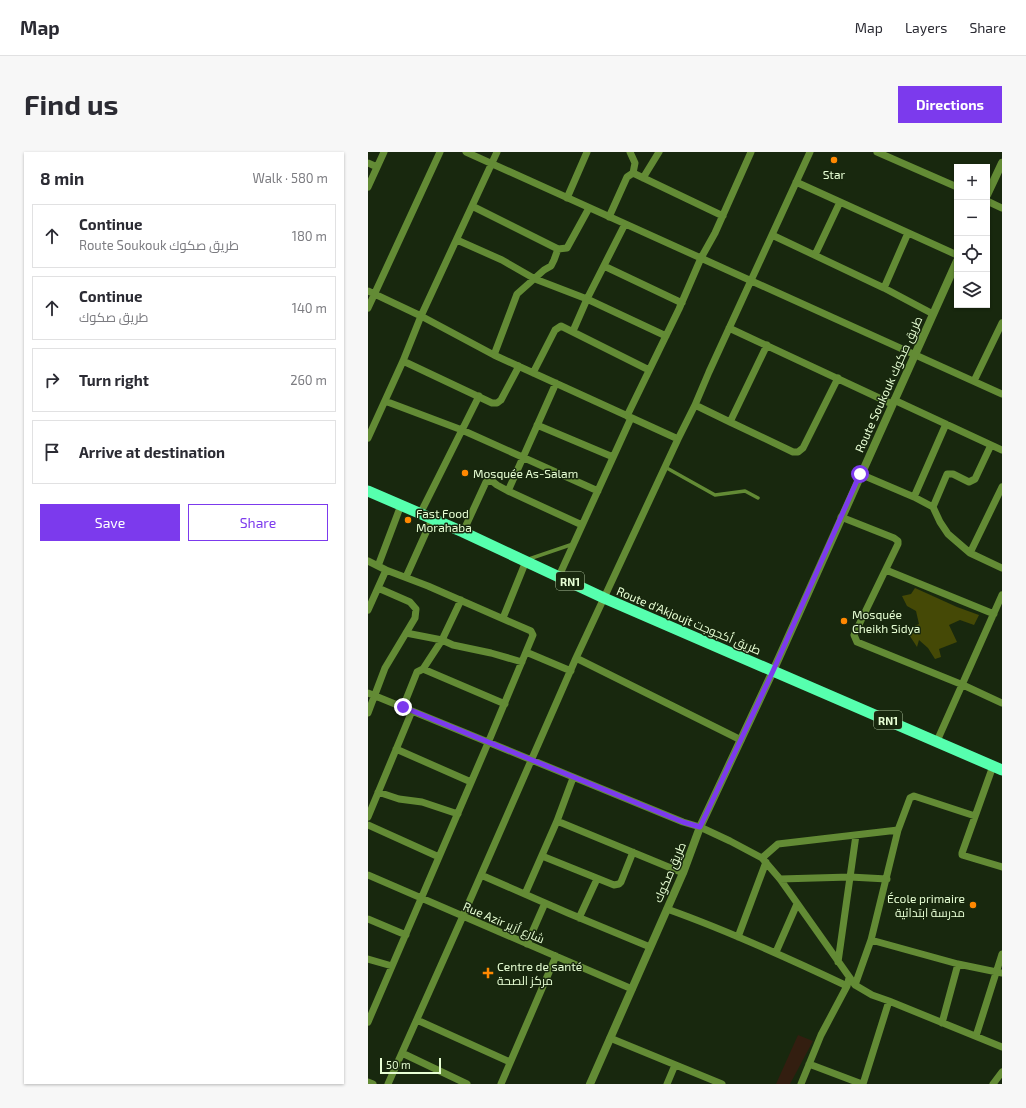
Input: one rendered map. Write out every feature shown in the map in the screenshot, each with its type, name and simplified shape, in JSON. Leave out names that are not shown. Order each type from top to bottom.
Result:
[{"type":"highway","name":"Route d'Akjoujt طريق أكجوجت","points":[[368,492],[463,532],[604,598],[998,768]]},
{"type":"street","points":[[368,187],[384,152]]},
{"type":"street","points":[[368,308],[371,292],[440,152]]},
{"type":"street","points":[[466,152],[1002,394]]},
{"type":"street","points":[[368,438],[403,361],[421,316],[497,152]]},
{"type":"street","points":[[567,198],[586,152]]},
{"type":"street","points":[[630,152],[635,162],[633,173]]},
{"type":"street","points":[[643,178],[659,152]]},
{"type":"street","points":[[559,576],[613,457],[649,370],[682,303],[701,258],[751,152]]},
{"type":"street","points":[[388,1084],[576,658],[695,405],[810,152]]},
{"type":"street","points":[[877,152],[954,186]]},
{"type":"street","points":[[368,163],[377,167]]},
{"type":"street","points":[[990,189],[1002,163]]},
{"type":"street","points":[[633,173],[722,216]]},
{"type":"street","points":[[609,216],[628,175],[633,173]]},
{"type":"street","points":[[796,182],[954,254]]},
{"type":"street","points":[[815,254],[840,202]]},
{"type":"street","points":[[990,202],[1002,208]]},
{"type":"street","points":[[472,206],[558,249],[567,248],[589,208]]},
{"type":"street","points":[[573,332],[587,299],[625,224]]},
{"type":"street","points":[[884,288],[908,233]]},
{"type":"street","points":[[772,235],[815,254],[933,314]]},
{"type":"street","points":[[457,240],[502,260],[536,278],[587,299],[666,336]]},
{"type":"street","points":[[494,354],[517,294],[544,270],[551,266],[558,249]]},
{"type":"street","points":[[604,266],[682,303]]},
{"type":"street","name":"Route Soukouk طريق صكوك","points":[[773,671],[954,267]]},
{"type":"street","points":[[371,292],[533,373],[678,440]]},
{"type":"street","points":[[974,382],[999,338],[1002,323]]},
{"type":"street","points":[[533,373],[555,330],[561,326],[649,370]]},
{"type":"street","points":[[729,328],[1002,450]]},
{"type":"street","points":[[730,422],[767,345]]},
{"type":"street","points":[[403,361],[492,403],[497,403],[501,400],[519,366]]},
{"type":"street","points":[[695,405],[794,452],[798,452],[803,448],[838,378]]},
{"type":"street","points":[[508,491],[556,383]]},
{"type":"street","points":[[420,514],[478,396]]},
{"type":"street","points":[[385,401],[462,430],[598,491]]},
{"type":"street","points":[[914,497],[946,424]]},
{"type":"street","points":[[538,425],[613,457]]},
{"type":"street","points":[[933,507],[947,474],[953,474],[972,482],[975,479],[991,445]]},
{"type":"street","points":[[860,474],[914,497],[933,507],[948,534],[970,553],[1002,568]]},
{"type":"street","points":[[463,532],[486,482],[492,481],[508,491],[582,525]]},
{"type":"street","points":[[970,553],[1002,487]]},
{"type":"street","points":[[378,566],[401,505]]},
{"type":"street","points":[[841,517],[894,538],[898,541],[886,570],[854,635],[857,642],[1002,702]]},
{"type":"street","points":[[406,577],[432,519]]},
{"type":"street","points":[[368,561],[386,570],[503,618],[532,632],[533,636],[406,935],[371,1008],[368,1022]]},
{"type":"street","points":[[503,618],[526,561]]},
{"type":"street","points":[[368,610],[386,570]]},
{"type":"street","points":[[886,570],[994,614]]},
{"type":"street","points":[[368,713],[376,696],[385,668],[415,618],[416,609],[410,602],[378,588]]},
{"type":"street","points":[[937,741],[1002,595]]},
{"type":"street","points":[[403,707],[418,672],[423,669],[442,640],[461,600]]},
{"type":"street","points":[[406,633],[442,640],[522,662]]},
{"type":"street","points":[[526,652],[571,671]]},
{"type":"street","points":[[576,658],[741,740]]},
{"type":"street","points":[[423,669],[504,704]]},
{"type":"street","name":"طريق صكوك","points":[[590,1084],[683,873],[700,827],[773,671]]},
{"type":"street","points":[[368,693],[572,778],[683,822],[700,827],[730,841],[764,860],[780,879],[838,962],[848,982]]},
{"type":"street","points":[[368,817],[370,808],[412,711]]},
{"type":"street","points":[[396,749],[472,782]]},
{"type":"street","points":[[998,768],[975,816],[962,855],[1002,867]]},
{"type":"street","points":[[525,894],[557,821],[572,778]]},
{"type":"street","points":[[378,792],[399,799],[422,802],[458,814]]},
{"type":"street","points":[[855,985],[871,940],[898,830],[910,798],[914,796],[975,816]]},
{"type":"street","points":[[557,821],[683,873]]},
{"type":"street","points":[[368,825],[439,857]]},
{"type":"street","points":[[738,937],[764,860],[778,844],[898,830]]},
{"type":"street","points":[[838,962],[856,835]]},
{"type":"street","points":[[542,856],[614,886],[619,884],[633,852]]},
{"type":"street","name":"Rue Azir شارع أزير","points":[[368,875],[632,989]]},
{"type":"street","points":[[481,875],[650,947]]},
{"type":"street","points":[[780,879],[850,877],[887,879]]},
{"type":"street","points":[[579,918],[597,879]]},
{"type":"street","points":[[527,944],[545,903]]},
{"type":"street","points":[[776,952],[797,904]]},
{"type":"street","points":[[667,909],[776,952],[855,985],[872,995],[1002,1047]]},
{"type":"street","points":[[368,919],[406,935]]},
{"type":"street","points":[[871,940],[958,964],[999,973]]},
{"type":"street","points":[[976,1036],[999,973],[1002,954]]},
{"type":"street","points":[[500,1084],[556,956]]},
{"type":"street","points":[[368,959],[392,966]]},
{"type":"street","points":[[942,1022],[958,964]]},
{"type":"street","points":[[801,1084],[821,1035],[848,982]]},
{"type":"street","points":[[809,1064],[862,1084],[889,1001]]},
{"type":"street","points":[[417,1020],[510,1062]]},
{"type":"street","points":[[610,1038],[675,1065],[711,1082],[722,1084]]},
{"type":"street","points":[[402,1053],[467,1084]]},
{"type":"street","points":[[667,1084],[675,1065]]},
{"type":"street","points":[[993,1084],[1002,1072]]},
{"type":"street","points":[[368,1082],[373,1084]]},
{"type":"lane","points":[[665,467],[715,495],[745,491],[758,498]]},
{"type":"lane","points":[[526,561],[574,544]]},
{"type":"shaded area","points":[[915,588],[979,615],[974,625],[960,620],[949,625],[957,642],[939,649],[941,657],[935,659],[928,648],[919,640],[917,647],[906,630],[919,624],[916,611],[907,606],[902,596],[911,594]]},
{"type":"shaded area","points":[[798,1035],[813,1041],[790,1084],[776,1084]]},
{"type":"place","name":"Star","points":[[834,160]]},
{"type":"place","name":"Mosquée As-Salam","points":[[465,473]]},
{"type":"place","name":"Fast Food Morahaba","points":[[408,520]]},
{"type":"place","name":"Mosquée Cheikh Sidya","points":[[844,621]]},
{"type":"place","name":"École primaire مدرسة ابتدائية","points":[[973,905]]},
{"type":"place","name":"Centre de santé مركز الصحة","points":[[488,973]]},
{"type":"route","points":[[403,707],[572,778],[683,822],[700,827],[773,671],[860,474]]}]
